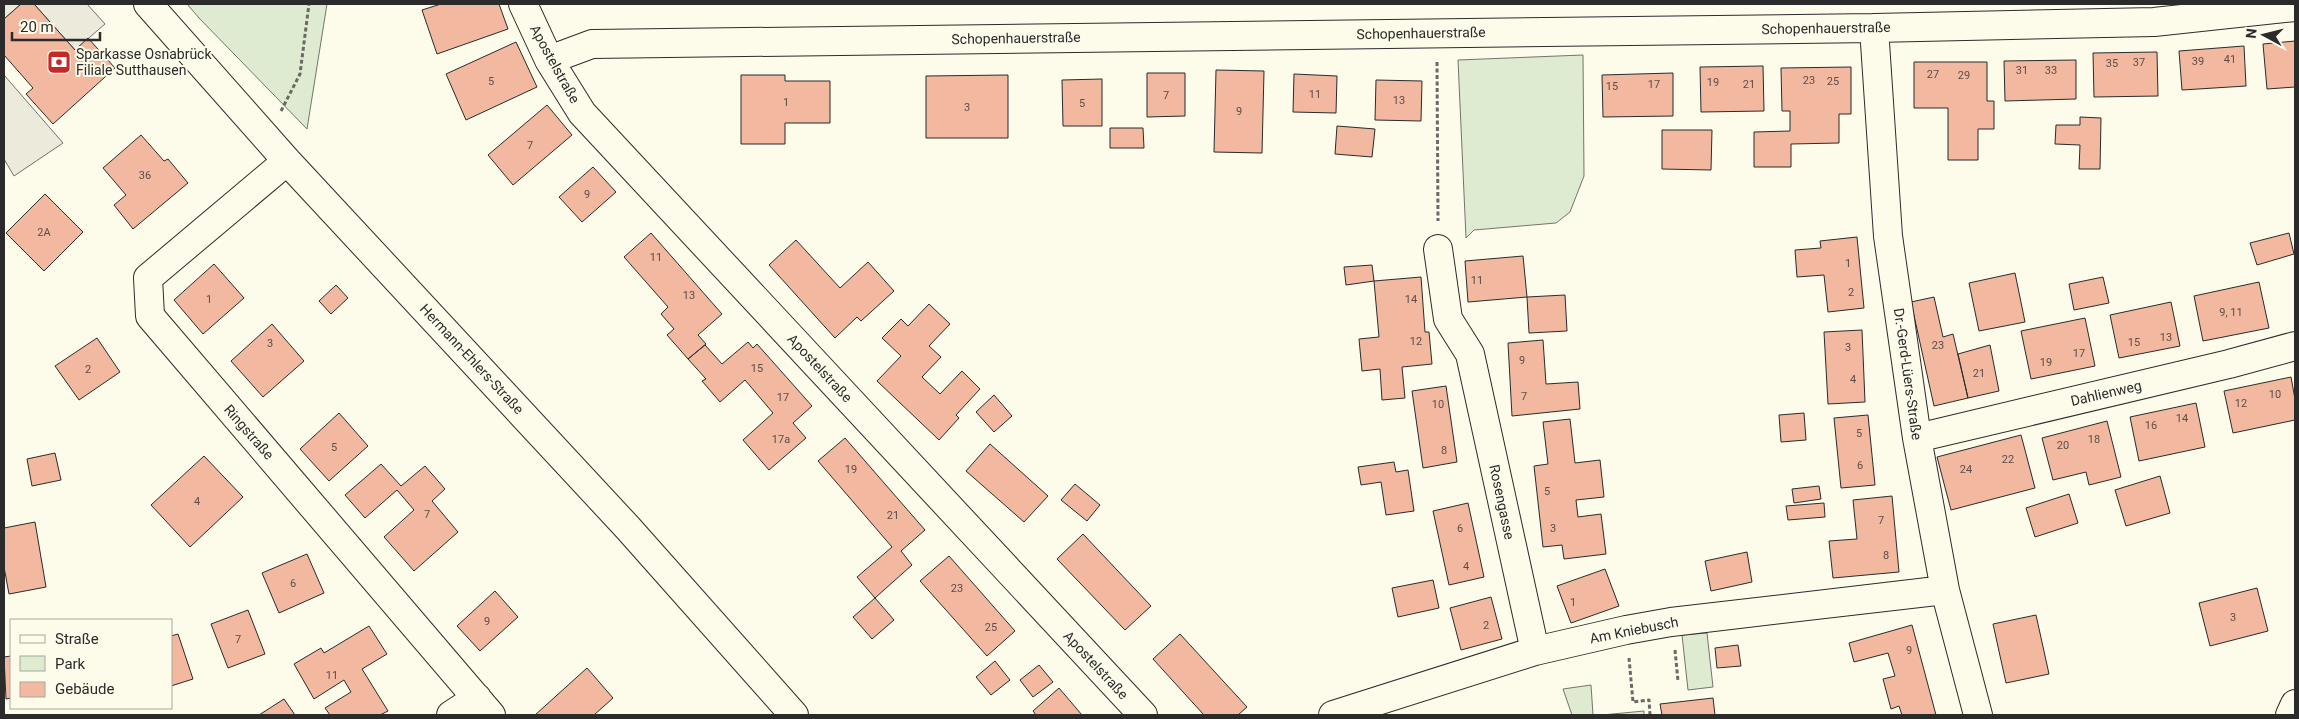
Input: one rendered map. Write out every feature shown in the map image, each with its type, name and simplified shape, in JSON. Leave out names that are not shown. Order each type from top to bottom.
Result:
[{"type":"street","name":"Apostelstraße","points":[[523,4],[549,60],[582,113],[1143,715]]},
{"type":"street","name":"Hermann-Ehlers-Straße","points":[[150,5],[267,139],[628,528],[794,715]]},
{"type":"street","name":"Schopenhauerstraße","points":[[549,60],[592,44],[1874,28],[2154,22],[2295,7]]},
{"type":"street","name":"Dr.-Gerd-Lüers-Straße","points":[[1874,28],[1888,236],[1917,438],[1945,590],[1978,715]]},
{"type":"street","name":"Ringstraße","points":[[287,161],[148,278],[150,316],[484,707]]},
{"type":"street","name":"Rosengasse","points":[[1438,249],[1448,319],[1470,354],[1535,651]]},
{"type":"street","name":"Dahlienweg","points":[[1917,438],[2229,364],[2295,346]]},
{"type":"street","name":"Am Kniebusch","points":[[1333,715],[1535,651],[1626,630],[1681,621],[1945,590]]},
{"type":"street","points":[[2290,715],[2295,704]]},
{"type":"street","points":[[451,715],[484,707]]},
{"type":"path","points":[[267,139],[300,74],[309,4]]},
{"type":"path","points":[[1436,32],[1438,249]]},
{"type":"path","points":[[1626,630],[1634,702],[1649,700],[1650,715]]},
{"type":"green space","points":[[187,4],[327,4],[307,129],[199,18]]},
{"type":"green space","points":[[1583,55],[1584,176],[1570,212],[1556,223],[1474,230],[1466,238],[1458,60]]},
{"type":"green space","points":[[1707,633],[1713,687],[1688,690],[1682,635]]},
{"type":"green space","points":[[1591,685],[1593,715],[1572,715],[1563,689]]},
{"type":"green space","points":[[1644,711],[1644,715],[1602,715]]},
{"type":"shaded area","points":[[4,4],[21,4],[4,19]]},
{"type":"shaded area","points":[[34,4],[87,4],[105,24],[75,50]]},
{"type":"shaded area","points":[[4,75],[63,143],[14,176],[4,159]]},
{"type":"building","name":"Sparkasse Osnabrück Filiale Sutthausen","points":[[21,4],[34,4],[75,50],[88,38],[115,68],[53,124],[26,94],[33,88],[4,55],[4,19]]},
{"type":"building","points":[[441,4],[499,4],[508,29],[437,54],[422,10]]},
{"type":"building","points":[[2295,41],[2295,87],[2267,89],[2263,44]]},
{"type":"building","points":[[516,42],[537,87],[466,120],[446,74]]},
{"type":"building","points":[[2244,46],[2246,86],[2182,90],[2179,51]]},
{"type":"building","points":[[2157,52],[2158,96],[2094,97],[2093,53]]},
{"type":"building","points":[[2076,60],[2076,99],[2005,101],[2004,61]]},
{"type":"building","points":[[1914,62],[1987,62],[1987,101],[1994,101],[1994,129],[1978,129],[1978,160],[1948,160],[1948,108],[1914,108]]},
{"type":"building","points":[[1763,66],[1764,111],[1701,112],[1700,67]]},
{"type":"building","points":[[1851,67],[1851,114],[1839,114],[1839,143],[1791,144],[1791,167],[1754,167],[1754,132],[1790,131],[1790,111],[1782,111],[1781,68]]},
{"type":"building","points":[[1216,70],[1264,71],[1262,153],[1214,152]]},
{"type":"building","points":[[1147,73],[1185,73],[1185,116],[1147,117]]},
{"type":"building","points":[[1673,73],[1673,116],[1603,117],[1602,75]]},
{"type":"building","points":[[1294,74],[1337,76],[1336,113],[1293,112]]},
{"type":"building","points":[[741,75],[785,75],[785,81],[830,81],[830,123],[785,123],[785,144],[741,144]]},
{"type":"building","points":[[1008,75],[1008,138],[926,138],[926,76]]},
{"type":"building","points":[[1102,79],[1102,126],[1063,126],[1062,80]]},
{"type":"building","points":[[1376,80],[1422,81],[1421,121],[1375,120]]},
{"type":"building","points":[[547,105],[572,135],[513,185],[488,155]]},
{"type":"building","points":[[2080,117],[2101,118],[2100,169],[2079,169],[2080,145],[2055,144],[2056,125],[2080,125]]},
{"type":"building","points":[[1337,126],[1375,129],[1372,157],[1335,154]]},
{"type":"building","points":[[1110,128],[1143,128],[1144,148],[1110,148]]},
{"type":"building","points":[[1662,130],[1712,130],[1711,170],[1662,169]]},
{"type":"building","points":[[141,135],[164,161],[168,159],[188,183],[133,229],[114,205],[126,195],[103,168]]},
{"type":"building","points":[[593,167],[616,192],[582,222],[559,197]]},
{"type":"building","points":[[45,194],[83,232],[44,271],[6,233]]},
{"type":"building","points":[[651,233],[722,314],[698,335],[706,344],[688,359],[667,335],[674,329],[661,314],[668,307],[624,257]]},
{"type":"building","points":[[2289,233],[2294,254],[2257,265],[2250,243]]},
{"type":"building","points":[[1857,237],[1864,308],[1828,312],[1824,275],[1797,277],[1795,250],[1821,248],[1820,241]]},
{"type":"building","points":[[796,240],[840,288],[868,262],[894,291],[861,321],[857,317],[835,338],[769,265]]},
{"type":"building","points":[[1523,256],[1527,297],[1468,302],[1465,261]]},
{"type":"building","points":[[214,264],[244,298],[203,334],[174,300]]},
{"type":"building","points":[[1372,265],[1374,281],[1346,285],[1344,267]]},
{"type":"building","points":[[2015,273],[2025,322],[1979,331],[1969,283]]},
{"type":"building","points":[[1421,277],[1425,332],[1429,332],[1432,364],[1402,367],[1405,398],[1382,400],[1380,369],[1362,371],[1359,339],[1379,337],[1374,281]]},
{"type":"building","points":[[2103,277],[2109,303],[2074,310],[2069,284]]},
{"type":"building","points":[[2259,282],[2269,328],[2203,341],[2194,296]]},
{"type":"building","points":[[336,285],[348,298],[331,314],[319,301]]},
{"type":"building","points":[[1565,295],[1567,331],[1529,333],[1527,297]]},
{"type":"building","points":[[1934,297],[1943,337],[1953,334],[1968,398],[1934,406],[1911,302]]},
{"type":"building","points":[[2171,302],[2180,346],[2119,358],[2110,315]]},
{"type":"building","points":[[929,304],[950,324],[929,346],[941,357],[922,377],[940,394],[962,371],[980,389],[956,415],[959,418],[939,440],[877,381],[901,356],[882,338],[901,319],[908,326]]},
{"type":"building","points":[[2085,318],[2095,366],[2031,379],[2021,331]]},
{"type":"building","points":[[272,324],[304,361],[263,397],[231,361]]},
{"type":"building","points":[[1862,330],[1865,402],[1828,404],[1824,332]]},
{"type":"building","points":[[97,338],[120,372],[79,400],[55,366]]},
{"type":"building","points":[[1543,340],[1546,384],[1578,382],[1580,409],[1512,416],[1508,343]]},
{"type":"building","points":[[748,342],[753,348],[757,344],[812,406],[793,423],[806,438],[769,470],[743,440],[773,413],[745,380],[720,402],[702,381],[706,379],[688,359],[705,345],[722,364]]},
{"type":"building","points":[[1990,345],[1999,391],[1968,398],[1958,354]]},
{"type":"building","points":[[2291,377],[2295,399],[2295,420],[2233,433],[2224,391]]},
{"type":"building","points":[[1446,386],[1457,462],[1423,468],[1412,391]]},
{"type":"building","points":[[994,395],[1012,416],[994,432],[976,412]]},
{"type":"building","points":[[2196,403],[2205,447],[2139,461],[2130,417]]},
{"type":"building","points":[[339,413],[368,446],[329,481],[300,449]]},
{"type":"building","points":[[1804,413],[1806,440],[1781,442],[1779,415]]},
{"type":"building","points":[[1868,415],[1875,485],[1841,488],[1834,418]]},
{"type":"building","points":[[1570,419],[1575,463],[1600,460],[1604,497],[1576,500],[1578,517],[1601,514],[1606,554],[1564,559],[1562,545],[1543,547],[1534,466],[1548,464],[1543,422]]},
{"type":"building","points":[[2107,421],[2121,477],[2089,485],[2086,472],[2053,480],[2042,438]]},
{"type":"building","points":[[2021,435],[2035,488],[1951,510],[1937,457]]},
{"type":"building","points":[[845,438],[925,530],[901,551],[912,565],[875,598],[857,577],[892,547],[818,461]]},
{"type":"building","points":[[990,444],[1048,496],[1024,522],[966,471]]},
{"type":"building","points":[[55,453],[61,480],[32,486],[27,459]]},
{"type":"building","points":[[204,456],[243,497],[190,547],[151,505]]},
{"type":"building","points":[[1394,462],[1396,472],[1408,470],[1414,511],[1386,515],[1381,482],[1361,485],[1358,467]]},
{"type":"building","points":[[381,464],[401,486],[425,466],[445,489],[432,501],[458,532],[414,571],[384,537],[414,510],[397,490],[365,518],[345,495]]},
{"type":"building","points":[[2160,476],[2170,513],[2126,526],[2115,490]]},
{"type":"building","points":[[1075,484],[1100,505],[1087,521],[1061,500]]},
{"type":"building","points":[[1819,486],[1821,499],[1794,503],[1792,489]]},
{"type":"building","points":[[2069,494],[2078,523],[2035,537],[2026,508]]},
{"type":"building","points":[[1892,496],[1899,572],[1833,578],[1829,541],[1857,539],[1853,500]]},
{"type":"building","points":[[1468,503],[1484,577],[1449,585],[1433,511]]},
{"type":"building","points":[[1824,503],[1825,517],[1788,520],[1786,506]]},
{"type":"building","points":[[35,522],[46,587],[9,594],[4,567],[4,528]]},
{"type":"building","points":[[1083,534],[1151,606],[1125,630],[1057,559]]},
{"type":"building","points":[[1747,552],[1752,582],[1711,591],[1705,561]]},
{"type":"building","points":[[307,554],[324,593],[279,613],[262,573]]},
{"type":"building","points":[[949,556],[1015,631],[987,656],[920,581]]},
{"type":"building","points":[[1605,569],[1619,606],[1571,623],[1557,586]]},
{"type":"building","points":[[1433,580],[1439,608],[1398,617],[1392,588]]},
{"type":"building","points":[[2257,588],[2268,631],[2210,646],[2199,603]]},
{"type":"building","points":[[495,591],[518,617],[480,651],[457,626]]},
{"type":"building","points":[[1491,597],[1502,639],[1461,650],[1450,608]]},
{"type":"building","points":[[875,598],[894,620],[872,639],[853,617]]},
{"type":"building","points":[[248,610],[265,654],[228,668],[211,624]]},
{"type":"building","points":[[2036,615],[2049,674],[2006,683],[1993,624]]},
{"type":"building","points":[[1912,625],[1936,715],[1902,715],[1899,706],[1891,709],[1883,679],[1895,676],[1888,653],[1854,662],[1849,643]]},
{"type":"building","points":[[369,626],[387,654],[362,669],[388,711],[380,715],[330,715],[325,708],[351,692],[344,680],[314,699],[294,664],[321,648],[324,653]]},
{"type":"building","points":[[178,634],[193,679],[172,686],[172,636]]},
{"type":"building","points":[[1180,634],[1247,707],[1238,715],[1204,715],[1153,659]]},
{"type":"building","points":[[1738,645],[1741,666],[1717,668],[1715,648]]},
{"type":"building","points":[[10,656],[10,698],[6,699],[4,657]]},
{"type":"building","points":[[995,661],[1010,680],[991,695],[976,677]]},
{"type":"building","points":[[1039,665],[1053,682],[1033,697],[1020,680]]},
{"type":"building","points":[[587,668],[613,698],[594,715],[535,715]]},
{"type":"building","points":[[1059,688],[1082,715],[1036,715],[1033,711]]},
{"type":"building","points":[[1713,698],[1715,715],[1662,715],[1660,704]]},
{"type":"building","points":[[284,699],[295,715],[259,715]]},
{"type":"place","name":"Sparkasse Osnabrück Filiale Sutthausen","points":[[59,62]]}]
